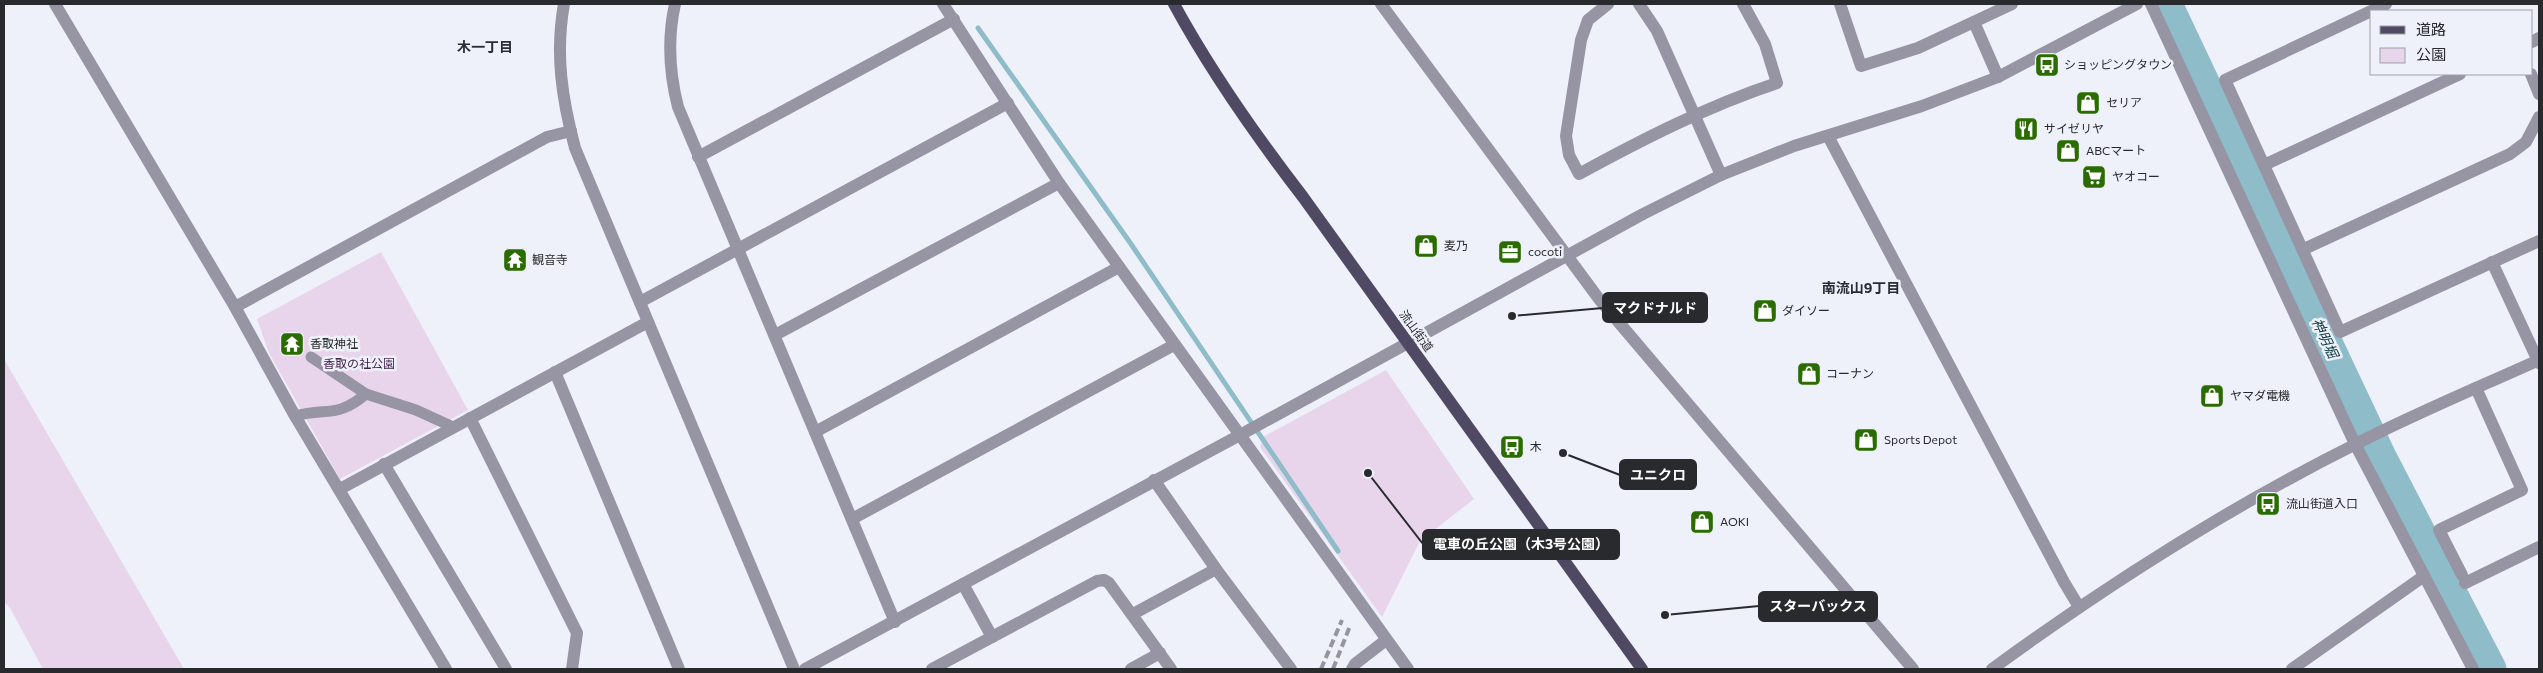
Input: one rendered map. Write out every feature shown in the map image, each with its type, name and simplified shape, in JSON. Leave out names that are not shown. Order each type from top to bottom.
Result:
[{"type":"main road","name":"流山街道","points":[[1174,4],[1211,67],[1265,148],[1408,342],[1642,669]]},
{"type":"street","points":[[55,4],[236,307],[295,416],[446,669]]},
{"type":"street","points":[[564,4],[558,54],[561,88],[571,131],[587,178],[794,669]]},
{"type":"street","points":[[675,4],[670,40],[672,82],[678,108],[895,622]]},
{"type":"street","points":[[943,4],[1059,183],[1408,669]]},
{"type":"street","points":[[1381,4],[1598,299],[1913,669]]},
{"type":"street","points":[[1608,4],[1588,20],[1581,40],[1566,136],[1569,155],[1579,174],[1695,115],[1736,97],[1777,83],[1765,44],[1743,4]]},
{"type":"street","points":[[1639,4],[1657,31],[1721,176]]},
{"type":"street","points":[[1840,4],[1861,66],[1918,48],[2012,4]]},
{"type":"street","points":[[805,669],[895,622],[1643,214],[1760,158],[1922,106],[1998,77],[2137,4]]},
{"type":"street","points":[[2151,4],[2359,442],[2424,576],[2473,669]]},
{"type":"street","points":[[2373,10],[2386,4]]},
{"type":"street","points":[[2370,12],[2224,80],[2304,249],[2340,332],[2539,241]]},
{"type":"street","points":[[698,157],[954,19]]},
{"type":"street","points":[[1974,22],[1998,77]]},
{"type":"street","points":[[2264,165],[2458,75]]},
{"type":"street","points":[[2531,75],[2539,94]]},
{"type":"street","points":[[640,302],[1008,103]]},
{"type":"street","points":[[2304,249],[2510,154],[2526,142],[2539,117]]},
{"type":"street","points":[[236,307],[547,137],[571,131]]},
{"type":"street","points":[[1828,136],[2064,582],[2080,607]]},
{"type":"street","points":[[775,335],[1059,183]]},
{"type":"street","points":[[1992,669],[2150,559],[2234,509],[2359,442],[2539,361],[2492,262]]},
{"type":"street","points":[[815,432],[1119,268]]},
{"type":"street","points":[[340,489],[648,322]]},
{"type":"street","points":[[852,519],[1174,345]]},
{"type":"street","points":[[310,357],[366,394],[416,410],[453,427]]},
{"type":"street","points":[[555,372],[679,669]]},
{"type":"street","points":[[2476,388],[2522,490],[2439,530],[2464,579],[2539,547]]},
{"type":"street","points":[[295,416],[308,412],[333,413],[354,404],[366,394]]},
{"type":"street","points":[[470,418],[576,633],[572,669]]},
{"type":"street","points":[[384,464],[506,669]]},
{"type":"street","points":[[1154,480],[1216,569],[1291,669]]},
{"type":"street","points":[[1133,614],[1216,569]]},
{"type":"street","points":[[2292,669],[2424,576]]},
{"type":"street","points":[[932,669],[1097,581],[1104,580],[1109,583],[1133,614],[1170,669]]},
{"type":"street","points":[[963,584],[992,637]]},
{"type":"street","points":[[1352,669],[1355,664],[1386,640]]},
{"type":"street","points":[[1131,669],[1160,653]]},
{"type":"green space","name":"香取の社公園","points":[[381,252],[468,410],[340,479],[269,353],[257,319]]},
{"type":"green space","points":[[4,359],[184,669],[43,669],[10,608],[4,602]]},
{"type":"green space","points":[[1386,370],[1474,499],[1420,541],[1382,617],[1260,447],[1263,437]]},
{"type":"waterway","name":"神明堀","points":[[2167,4],[2382,459],[2491,669]]},
{"type":"waterway","points":[[978,28],[1131,244],[1338,551]]},
{"type":"railway","points":[[1321,669],[1342,620]]},
{"type":"railway","points":[[1333,669],[1350,626]]},
{"type":"place","name":"ショッピングタウン","points":[[2047,65]]},
{"type":"place","name":"セリア","points":[[2088,103]]},
{"type":"place","name":"サイゼリヤ","points":[[2026,129]]},
{"type":"place","name":"ABCマート","points":[[2068,151]]},
{"type":"place","name":"ヤオコー","points":[[2094,177]]},
{"type":"place","name":"麦乃","points":[[1426,246]]},
{"type":"place","name":"cocoti","points":[[1510,252]]},
{"type":"place","name":"観音寺","points":[[515,260]]},
{"type":"place","name":"ダイソー","points":[[1765,311]]},
{"type":"place","name":"マクドナルド","points":[[1512,316]]},
{"type":"place","name":"香取神社","points":[[292,344]]},
{"type":"place","name":"コーナン","points":[[1809,374]]},
{"type":"place","name":"ヤマダ電機","points":[[2212,396]]},
{"type":"place","name":"Sports Depot","points":[[1866,440]]},
{"type":"place","name":"木","points":[[1512,447]]},
{"type":"place","name":"ユニクロ","points":[[1563,453]]},
{"type":"place","name":"電車の丘公園（木3号公園）","points":[[1368,473]]},
{"type":"place","name":"流山街道入口","points":[[2268,504]]},
{"type":"place","name":"AOKI","points":[[1702,522]]},
{"type":"place","name":"スターバックス","points":[[1665,615]]},
{"type":"district","name":"木一丁目","points":[[485,47]]},
{"type":"district","name":"南流山9丁目","points":[[1861,288]]}]
